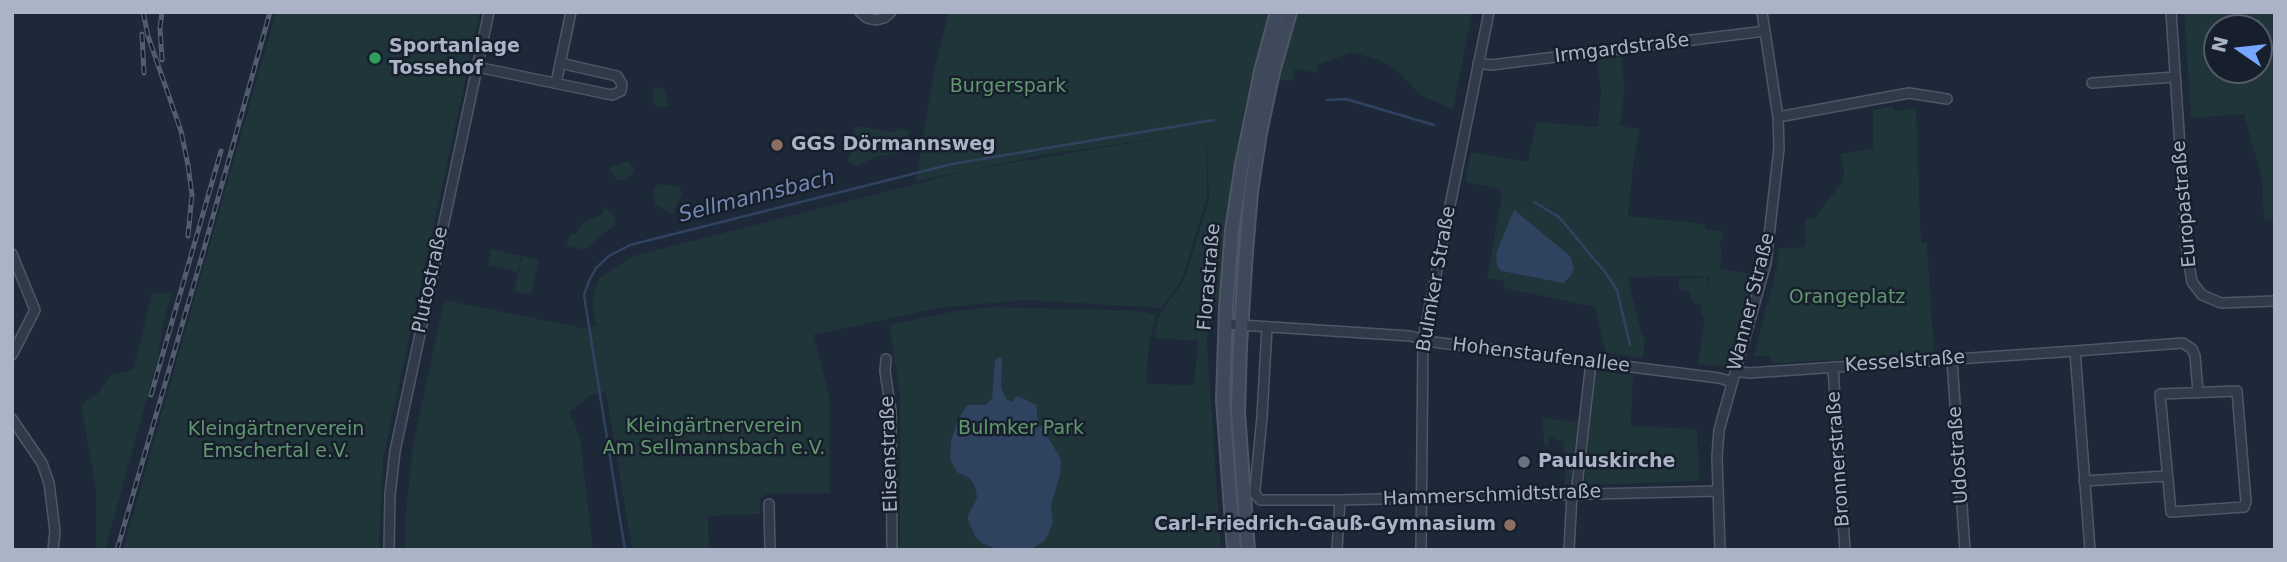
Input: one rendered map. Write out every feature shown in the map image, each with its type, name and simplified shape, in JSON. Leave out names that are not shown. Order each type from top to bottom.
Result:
[{"type":"main road","name":"Florastraße","points":[[1234,550],[1224,414],[1224,324],[1242,164],[1261,71],[1277,12]]},
{"type":"main road","name":"Florastraße","points":[[1248,550],[1239,426],[1241,325],[1250,204],[1258,145],[1273,72],[1290,12]]},
{"type":"street","name":"Plutostraße","points":[[389,550],[390,495],[395,451],[489,12]]},
{"type":"street","points":[[556,83],[571,12]]},
{"type":"street","points":[[860,12],[867,18],[876,20],[891,12]]},
{"type":"street","name":"Bulmker Straße","points":[[1421,550],[1423,339],[1489,12]]},
{"type":"street","name":"Wanner Straße","points":[[1720,550],[1718,436],[1760,288],[1770,239],[1779,148],[1778,117],[1762,12]]},
{"type":"street","name":"Europastraße","points":[[2171,12],[2187,252],[2192,282],[2202,295],[2221,303],[2275,301]]},
{"type":"street","name":"Irmgardstraße","points":[[1478,63],[1491,65],[1765,31]]},
{"type":"street","points":[[477,67],[612,95],[621,91],[622,84],[617,76],[560,63]]},
{"type":"street","points":[[2092,83],[2175,76]]},
{"type":"street","points":[[1778,117],[1909,93],[1947,99]]},
{"type":"street","points":[[12,254],[35,310],[12,355]]},
{"type":"street","name":"Hohenstaufenallee","points":[[1224,324],[1410,335],[1732,382]]},
{"type":"street","name":"Hammerschmidtstraße","points":[[1266,327],[1262,418],[1255,489],[1257,497],[1266,501],[1718,491]]},
{"type":"street","name":"Kesselstraße","points":[[1736,371],[1749,373],[2183,343],[2192,349],[2195,355],[2199,392]]},
{"type":"street","points":[[2075,351],[2090,550]]},
{"type":"street","name":"Elisenstraße","points":[[886,359],[885,371],[891,411],[892,550]]},
{"type":"street","name":"Udostraße","points":[[1952,360],[1965,550]]},
{"type":"street","points":[[1569,550],[1591,362]]},
{"type":"street","name":"Bronnerstraße","points":[[1833,367],[1845,550]]},
{"type":"street","points":[[2237,391],[2244,507],[2171,512],[2166,476],[2160,394],[2237,391]]},
{"type":"street","points":[[12,419],[42,463],[49,483],[53,504],[54,550]]},
{"type":"street","points":[[2084,481],[2166,476]]},
{"type":"street","points":[[1337,550],[1340,500]]},
{"type":"street","points":[[769,504],[770,550]]},
{"type":"green space","name":"Kleingärtnerverein Emschertal e.V.","points":[[276,12],[480,12],[383,459],[379,550],[123,550]]},
{"type":"green space","points":[[949,12],[1472,12],[1453,110],[1419,94],[1400,73],[1384,62],[1353,52],[1319,64],[1317,73],[1295,69],[1292,81],[1251,77],[1227,210],[1218,303],[1211,310],[1207,342],[1221,550],[900,550],[900,394],[889,325],[955,311],[994,307],[1141,311],[1156,315],[1149,343],[1146,384],[1194,385],[1198,341],[1154,338],[1159,316],[1185,278],[1209,199],[1206,130],[1207,197],[1183,277],[1162,308],[1025,300],[938,308],[813,335],[829,393],[830,493],[774,493],[760,499],[760,514],[708,516],[709,550],[632,550],[606,392],[591,395],[569,412],[580,437],[593,550],[405,550],[405,522],[413,445],[444,300],[583,328],[596,326],[592,303],[599,278],[633,256],[970,170],[1167,137],[1043,155],[916,181],[935,67]]},
{"type":"green space","points":[[2184,12],[2275,12],[2275,219],[2264,220],[2262,179],[2244,114],[2191,118]]},
{"type":"green space","points":[[1621,57],[1625,88],[1620,126],[1640,129],[1628,216],[1705,224],[1705,229],[1724,231],[1719,247],[1722,248],[1720,269],[1755,274],[1728,364],[1724,367],[1698,364],[1705,318],[1701,314],[1701,306],[1693,303],[1689,291],[1679,290],[1678,279],[1707,277],[1707,294],[1709,276],[1627,277],[1642,336],[1645,336],[1643,358],[1606,353],[1595,307],[1504,288],[1504,281],[1487,278],[1502,195],[1499,189],[1465,182],[1471,152],[1528,162],[1536,122],[1598,127],[1601,89],[1597,60]],"holes":[[[1496,254],[1570,277],[1563,283],[1501,271],[1497,266]]]},
{"type":"green space","points":[[653,88],[665,89],[669,106],[657,107],[654,104]]},
{"type":"green space","name":"Orangeplatz","points":[[1893,106],[1894,111],[1916,108],[1921,243],[1927,243],[1934,353],[1772,364],[1770,356],[1754,356],[1777,266],[1779,248],[1806,247],[1805,218],[1814,219],[1843,181],[1840,154],[1873,149],[1873,110]]},
{"type":"green space","points":[[855,126],[891,132],[898,128],[909,131],[908,149],[903,153],[876,156],[856,166],[848,162]]},
{"type":"green space","points":[[627,161],[634,167],[634,173],[625,180],[618,180],[610,171],[612,165]]},
{"type":"green space","points":[[660,184],[679,186],[682,194],[673,215],[655,204],[653,188]]},
{"type":"green space","points":[[604,207],[614,215],[616,224],[584,250],[566,246],[571,234],[575,234],[584,222],[602,215]]},
{"type":"green space","points":[[491,249],[521,256],[517,272],[488,265]]},
{"type":"green space","points":[[522,256],[539,260],[531,295],[514,291]]},
{"type":"green space","points":[[152,293],[172,293],[164,320],[158,358],[105,550],[96,550],[96,488],[81,405],[98,393],[111,375],[133,370]]},
{"type":"green space","points":[[1599,371],[1633,375],[1631,426],[1697,429],[1699,481],[1584,485],[1595,373]]},
{"type":"green space","points":[[1543,418],[1578,422],[1569,484],[1563,485],[1564,441],[1549,436],[1549,445],[1544,445]]},
{"type":"water","points":[[1514,210],[1570,256],[1574,268],[1563,283],[1501,271],[1497,266],[1496,254]]},
{"type":"water","points":[[1000,357],[1001,387],[1006,399],[1012,402],[1017,396],[1036,405],[1038,421],[1061,459],[1060,474],[1051,506],[1053,522],[1045,540],[1030,550],[994,548],[982,543],[975,536],[968,515],[977,498],[976,489],[971,479],[957,472],[950,459],[951,441],[958,420],[967,405],[985,405],[992,399],[995,360]]},
{"type":"waterway","name":"Sellmannsbach","points":[[1327,100],[1346,99],[1434,125]]},
{"type":"waterway","name":"Sellmannsbach","points":[[625,550],[584,295],[596,268],[609,256],[630,245],[952,164],[1214,120]]},
{"type":"waterway","name":"Sellmannsbach","points":[[1534,202],[1559,217],[1605,272],[1617,290],[1630,345]]},
{"type":"railway","points":[[143,12],[148,36],[181,131],[188,165],[192,195],[188,236]]},
{"type":"railway","points":[[162,12],[162,60]]},
{"type":"railway","points":[[117,550],[270,12]]},
{"type":"railway","points":[[142,34],[144,73]]},
{"type":"railway","points":[[151,395],[221,151]]},
{"type":"place","name":"Sportanlage Tossehof","points":[[375,58]]},
{"type":"place","name":"GGS Dörmannsweg","points":[[777,145]]},
{"type":"place","name":"Pauluskirche","points":[[1524,462]]},
{"type":"place","name":"Carl-Friedrich-Gauß-Gymnasium","points":[[1510,525]]},
{"type":"park label","name":"Burgerspark","points":[[1008,87]]},
{"type":"park label","name":"Bulmker Park","points":[[1021,429]]},
{"type":"park label","name":"Kleingärtnerverein Am Sellmannsbach e.V.","points":[[714,438]]}]
